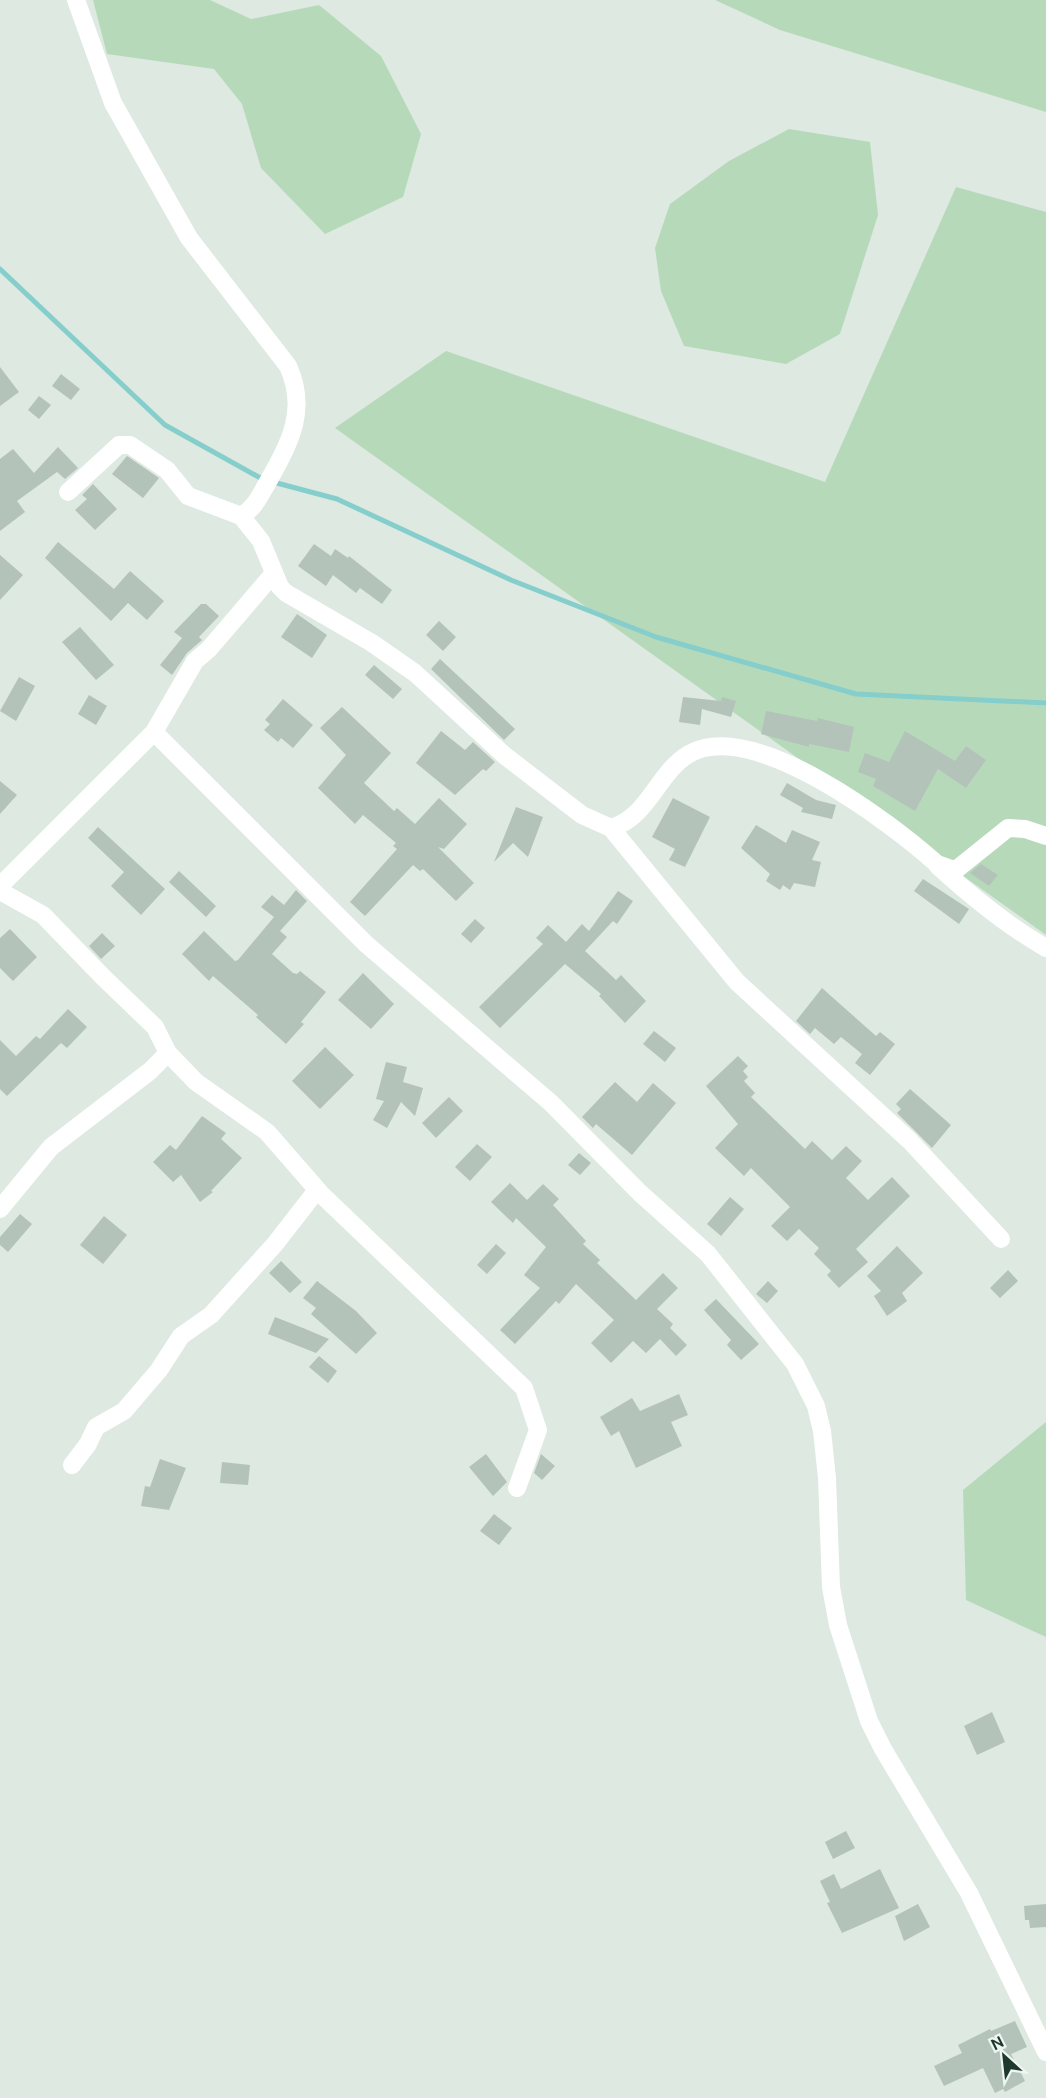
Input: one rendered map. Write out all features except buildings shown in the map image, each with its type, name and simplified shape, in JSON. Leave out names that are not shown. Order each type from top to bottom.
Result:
[{"type":"street","points":[[76,0],[113,103],[189,238],[288,366],[294,380],[297,401],[292,437],[254,509],[241,516]]},
{"type":"street","points":[[68,492],[119,445],[125,443],[167,470],[188,496],[241,516],[261,541],[273,573],[286,593],[372,643],[415,673],[504,755],[582,815],[611,828],[737,982],[910,1141],[1001,1239]]},
{"type":"street","points":[[0,886],[153,732],[195,661],[209,649],[273,573]]},
{"type":"street","points":[[153,732],[366,944],[551,1102],[633,1186],[708,1254],[795,1364],[816,1406],[822,1431],[827,1478],[831,1587],[838,1625],[869,1721],[883,1749],[969,1893],[1046,2052]]},
{"type":"street","points":[[611,828],[634,818],[687,755],[701,748],[725,745],[756,751],[820,780],[862,804],[937,864],[968,894],[1013,929],[1046,948]]},
{"type":"street","points":[[937,864],[957,869],[1008,828],[1024,829],[1046,836]]},
{"type":"street","points":[[0,891],[43,915],[102,977],[155,1027],[168,1053],[196,1082],[267,1132],[317,1190],[524,1388],[538,1430],[517,1488]]},
{"type":"street","points":[[0,1209],[51,1147],[150,1071],[168,1053]]},
{"type":"street","points":[[72,1465],[88,1444],[96,1427],[124,1411],[159,1370],[182,1336],[211,1315],[275,1244],[317,1190]]},
{"type":"green space","points":[[93,0],[210,0],[251,19],[319,5],[381,56],[421,134],[403,197],[325,234],[261,168],[242,104],[214,69],[107,54]]},
{"type":"green space","points":[[715,0],[1046,0],[1046,112],[780,30]]},
{"type":"green space","points":[[789,129],[870,142],[878,215],[840,334],[786,364],[684,346],[661,291],[655,248],[670,204],[729,161]]},
{"type":"green space","points":[[956,187],[1046,212],[1046,935],[335,428],[446,351],[825,482]]},
{"type":"green space","points":[[1046,1422],[1046,1637],[966,1600],[963,1490]]},
{"type":"waterway","points":[[0,269],[165,425],[264,480]]},
{"type":"waterway","points":[[273,482],[337,499],[511,580],[656,637],[856,694],[1046,703]]}]
